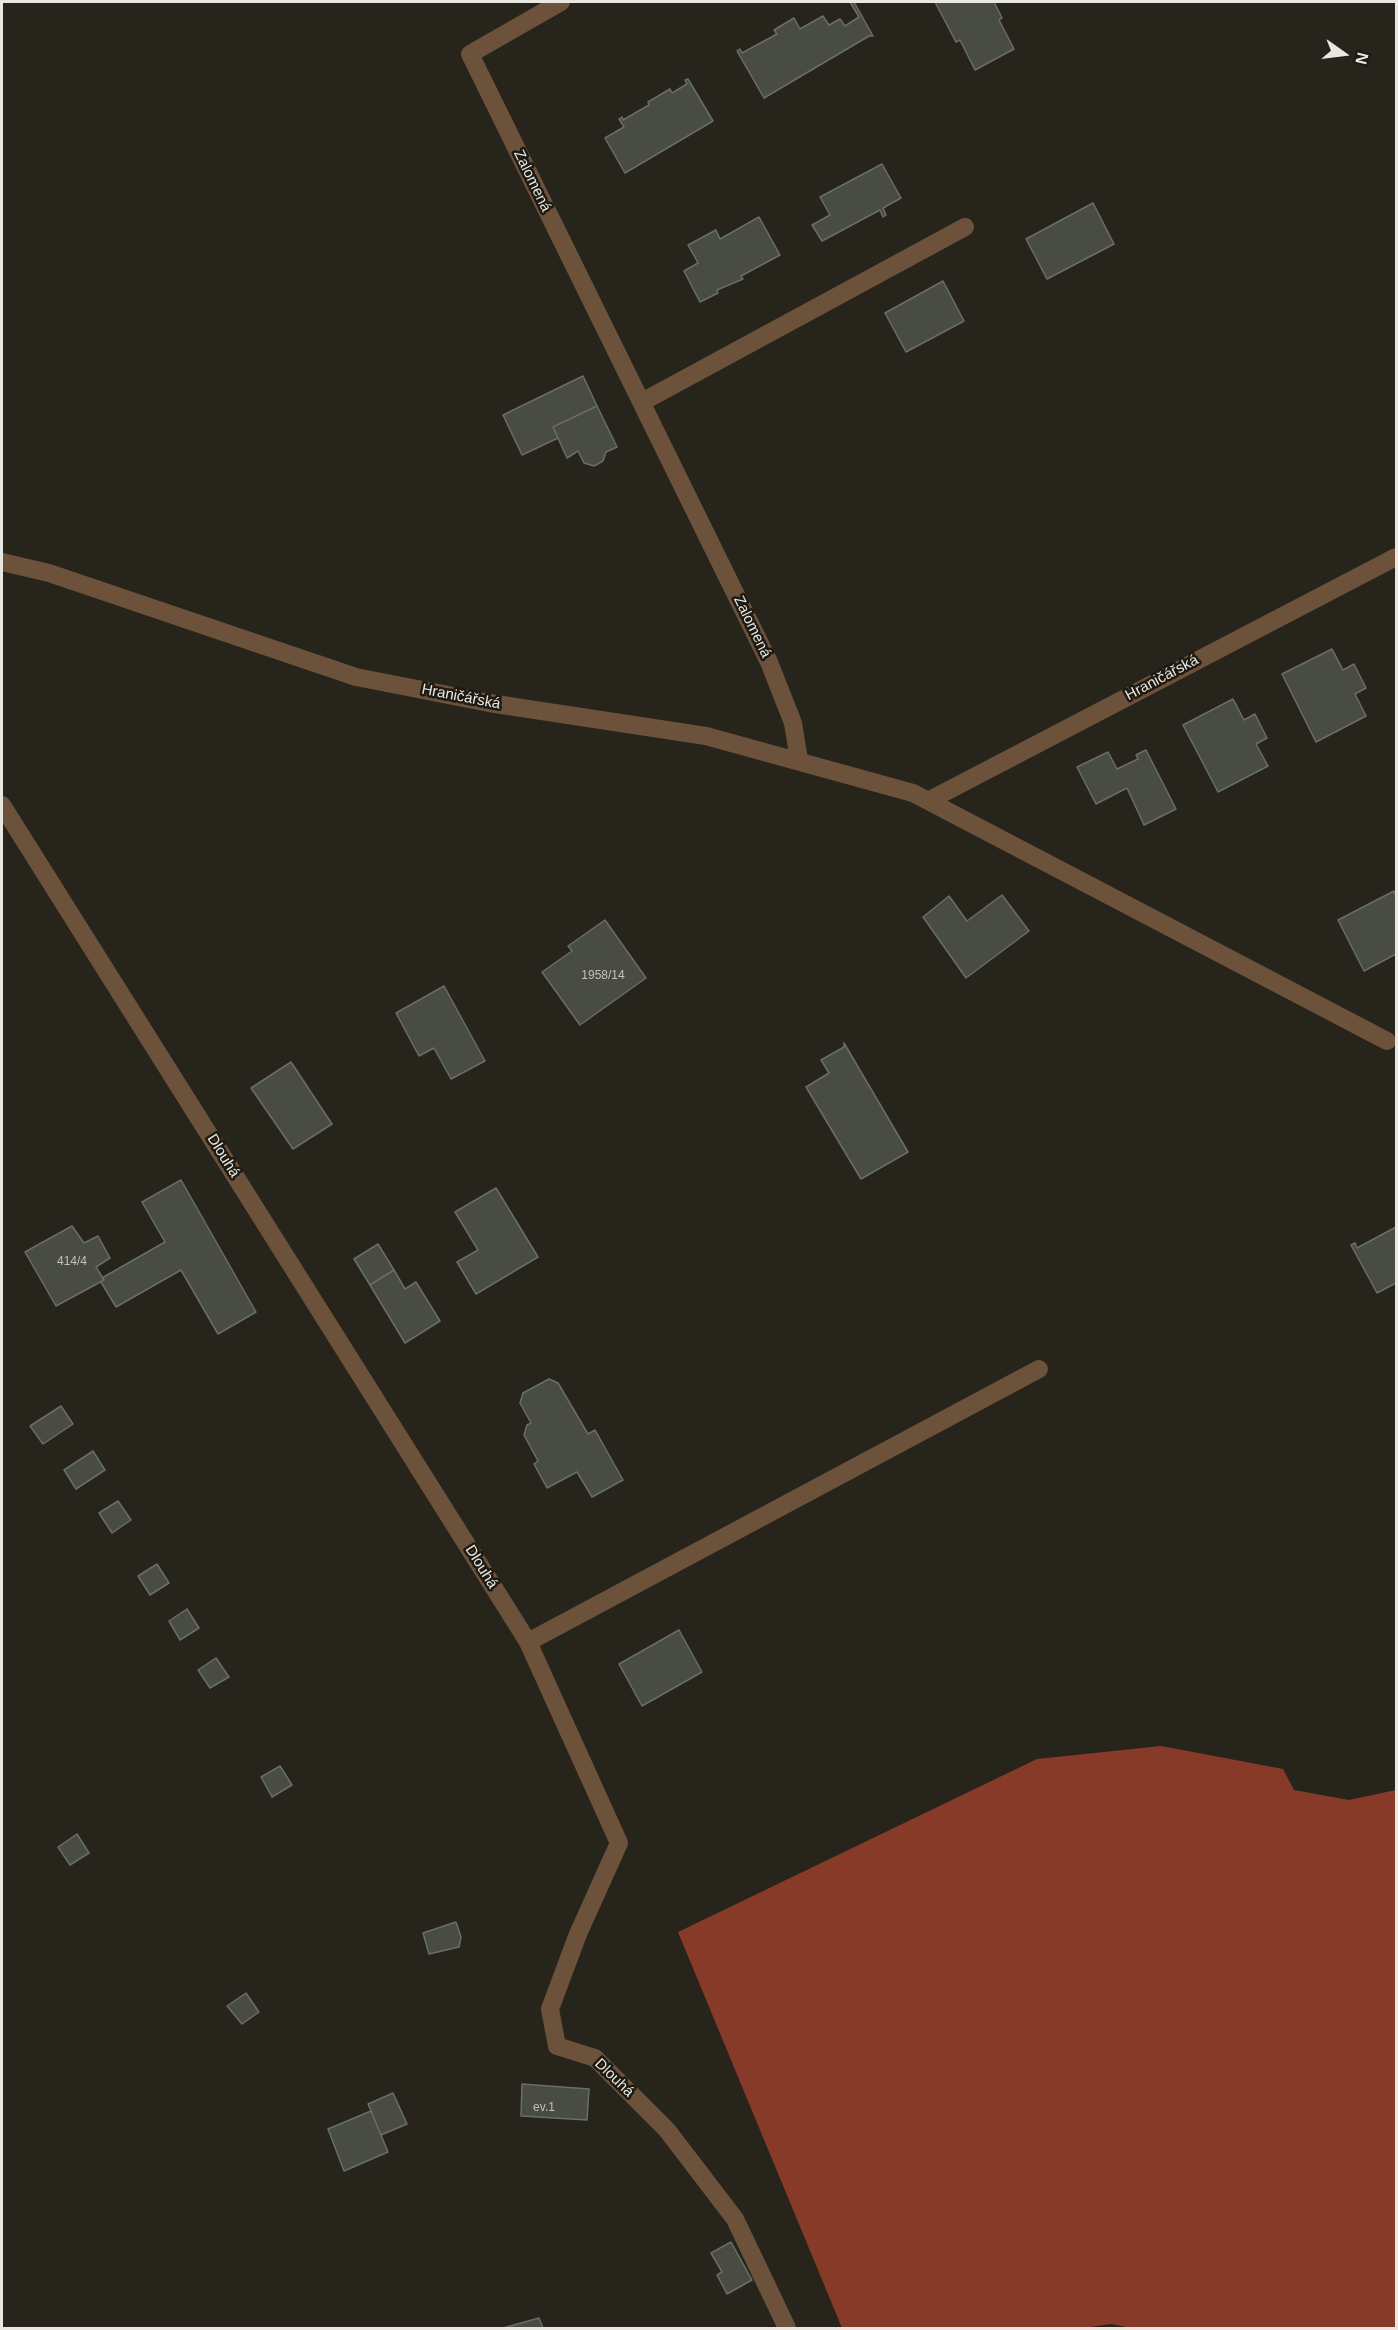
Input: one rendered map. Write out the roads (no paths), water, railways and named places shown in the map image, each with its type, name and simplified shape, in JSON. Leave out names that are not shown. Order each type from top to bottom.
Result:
[{"type":"street","name":"Zalomená","points":[[561,2],[470,54],[769,662],[793,723],[799,760]]},
{"type":"street","points":[[642,402],[965,227]]},
{"type":"street","name":"Hraničářská","points":[[928,801],[1396,557]]},
{"type":"street","name":"Hraničářská","points":[[2,562],[49,573],[356,677],[489,703],[706,736],[913,793],[1387,1041]]},
{"type":"street","name":"Dlouhá","points":[[2,805],[528,1642],[619,1843],[578,1934],[550,2009],[556,2046],[595,2058],[667,2130],[735,2219],[788,2328]]},
{"type":"street","points":[[528,1642],[1039,1369]]}]
